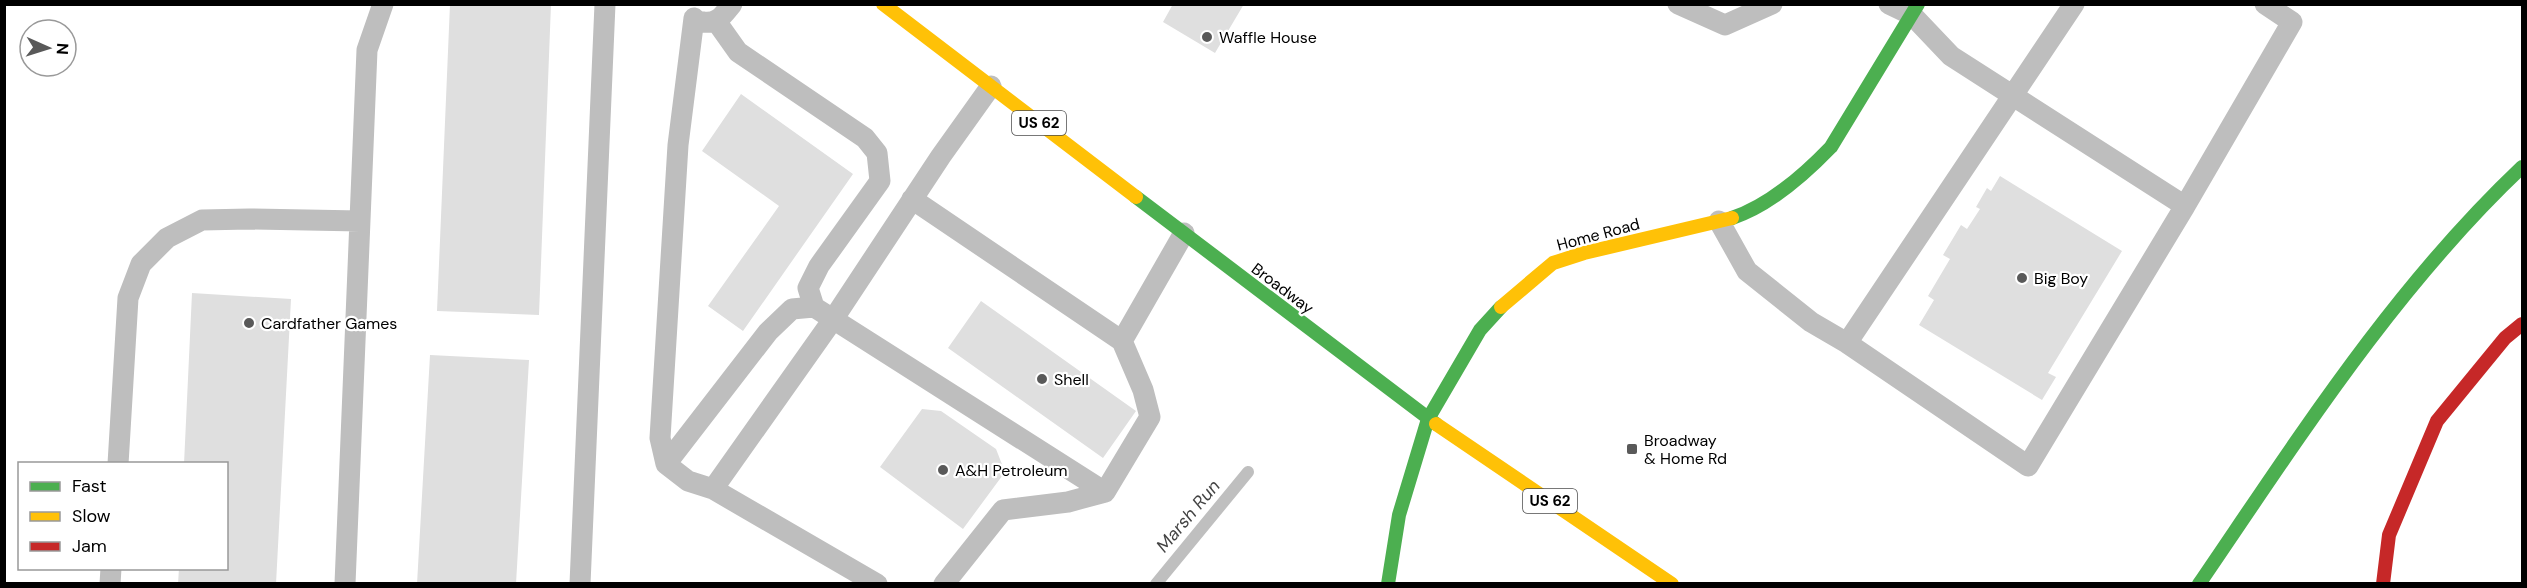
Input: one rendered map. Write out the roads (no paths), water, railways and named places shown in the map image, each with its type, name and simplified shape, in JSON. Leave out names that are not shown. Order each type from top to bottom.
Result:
[{"type":"main road","name":"Broadway","points":[[883,4],[1428,419],[1672,584]]},
{"type":"main road","name":"Home Road","points":[[1388,584],[1399,515],[1428,419],[1480,330],[1509,298],[1553,263],[1584,253],[1735,217],[1774,196],[1812,167],[1839,135],[1915,10]]},
{"type":"main road","points":[[2199,584],[2322,406],[2403,297],[2489,197],[2523,167]]},
{"type":"main road","points":[[2384,584],[2390,535],[2437,421],[2505,338],[2523,324]]},
{"type":"lane","points":[[345,584],[367,50],[383,4]]},
{"type":"lane","points":[[580,584],[605,4]]},
{"type":"lane","points":[[732,4],[721,19],[709,23],[692,11],[678,145],[661,415],[660,438],[666,464],[688,481],[713,489],[877,584]]},
{"type":"lane","points":[[1678,4],[1725,25],[1772,4]]},
{"type":"lane","points":[[1889,4],[1915,10],[1951,56],[2185,206]]},
{"type":"lane","points":[[1847,343],[2074,4]]},
{"type":"lane","points":[[1719,221],[1747,271],[1811,322],[1847,343],[2028,466],[2185,206],[2292,22],[2265,4]]},
{"type":"lane","points":[[716,21],[738,52],[865,138],[877,153],[880,181],[819,266],[808,288],[814,307]]},
{"type":"lane","points":[[713,489],[834,318],[912,199],[991,86]]},
{"type":"lane","points":[[912,199],[1122,341],[1143,390],[1150,417],[1105,492],[1068,502],[1003,510],[944,584]]},
{"type":"lane","points":[[117,462],[128,298],[141,264],[167,238],[202,220],[360,221]]},
{"type":"lane","points":[[1122,341],[1184,233]]},
{"type":"lane","points":[[666,464],[768,332],[792,309],[814,307],[1105,492]]},
{"type":"waterway","name":"Marsh Run","points":[[1156,584],[1248,472]]},
{"type":"place","name":"Waffle House","points":[[1207,37]]},
{"type":"place","name":"Big Boy","points":[[2022,278]]},
{"type":"place","name":"Cardfather Games","points":[[249,323]]},
{"type":"place","name":"Shell","points":[[1042,379]]},
{"type":"place","name":"Broadway & Home Rd","points":[[1632,449]]},
{"type":"place","name":"A&H Petroleum","points":[[943,470]]}]
